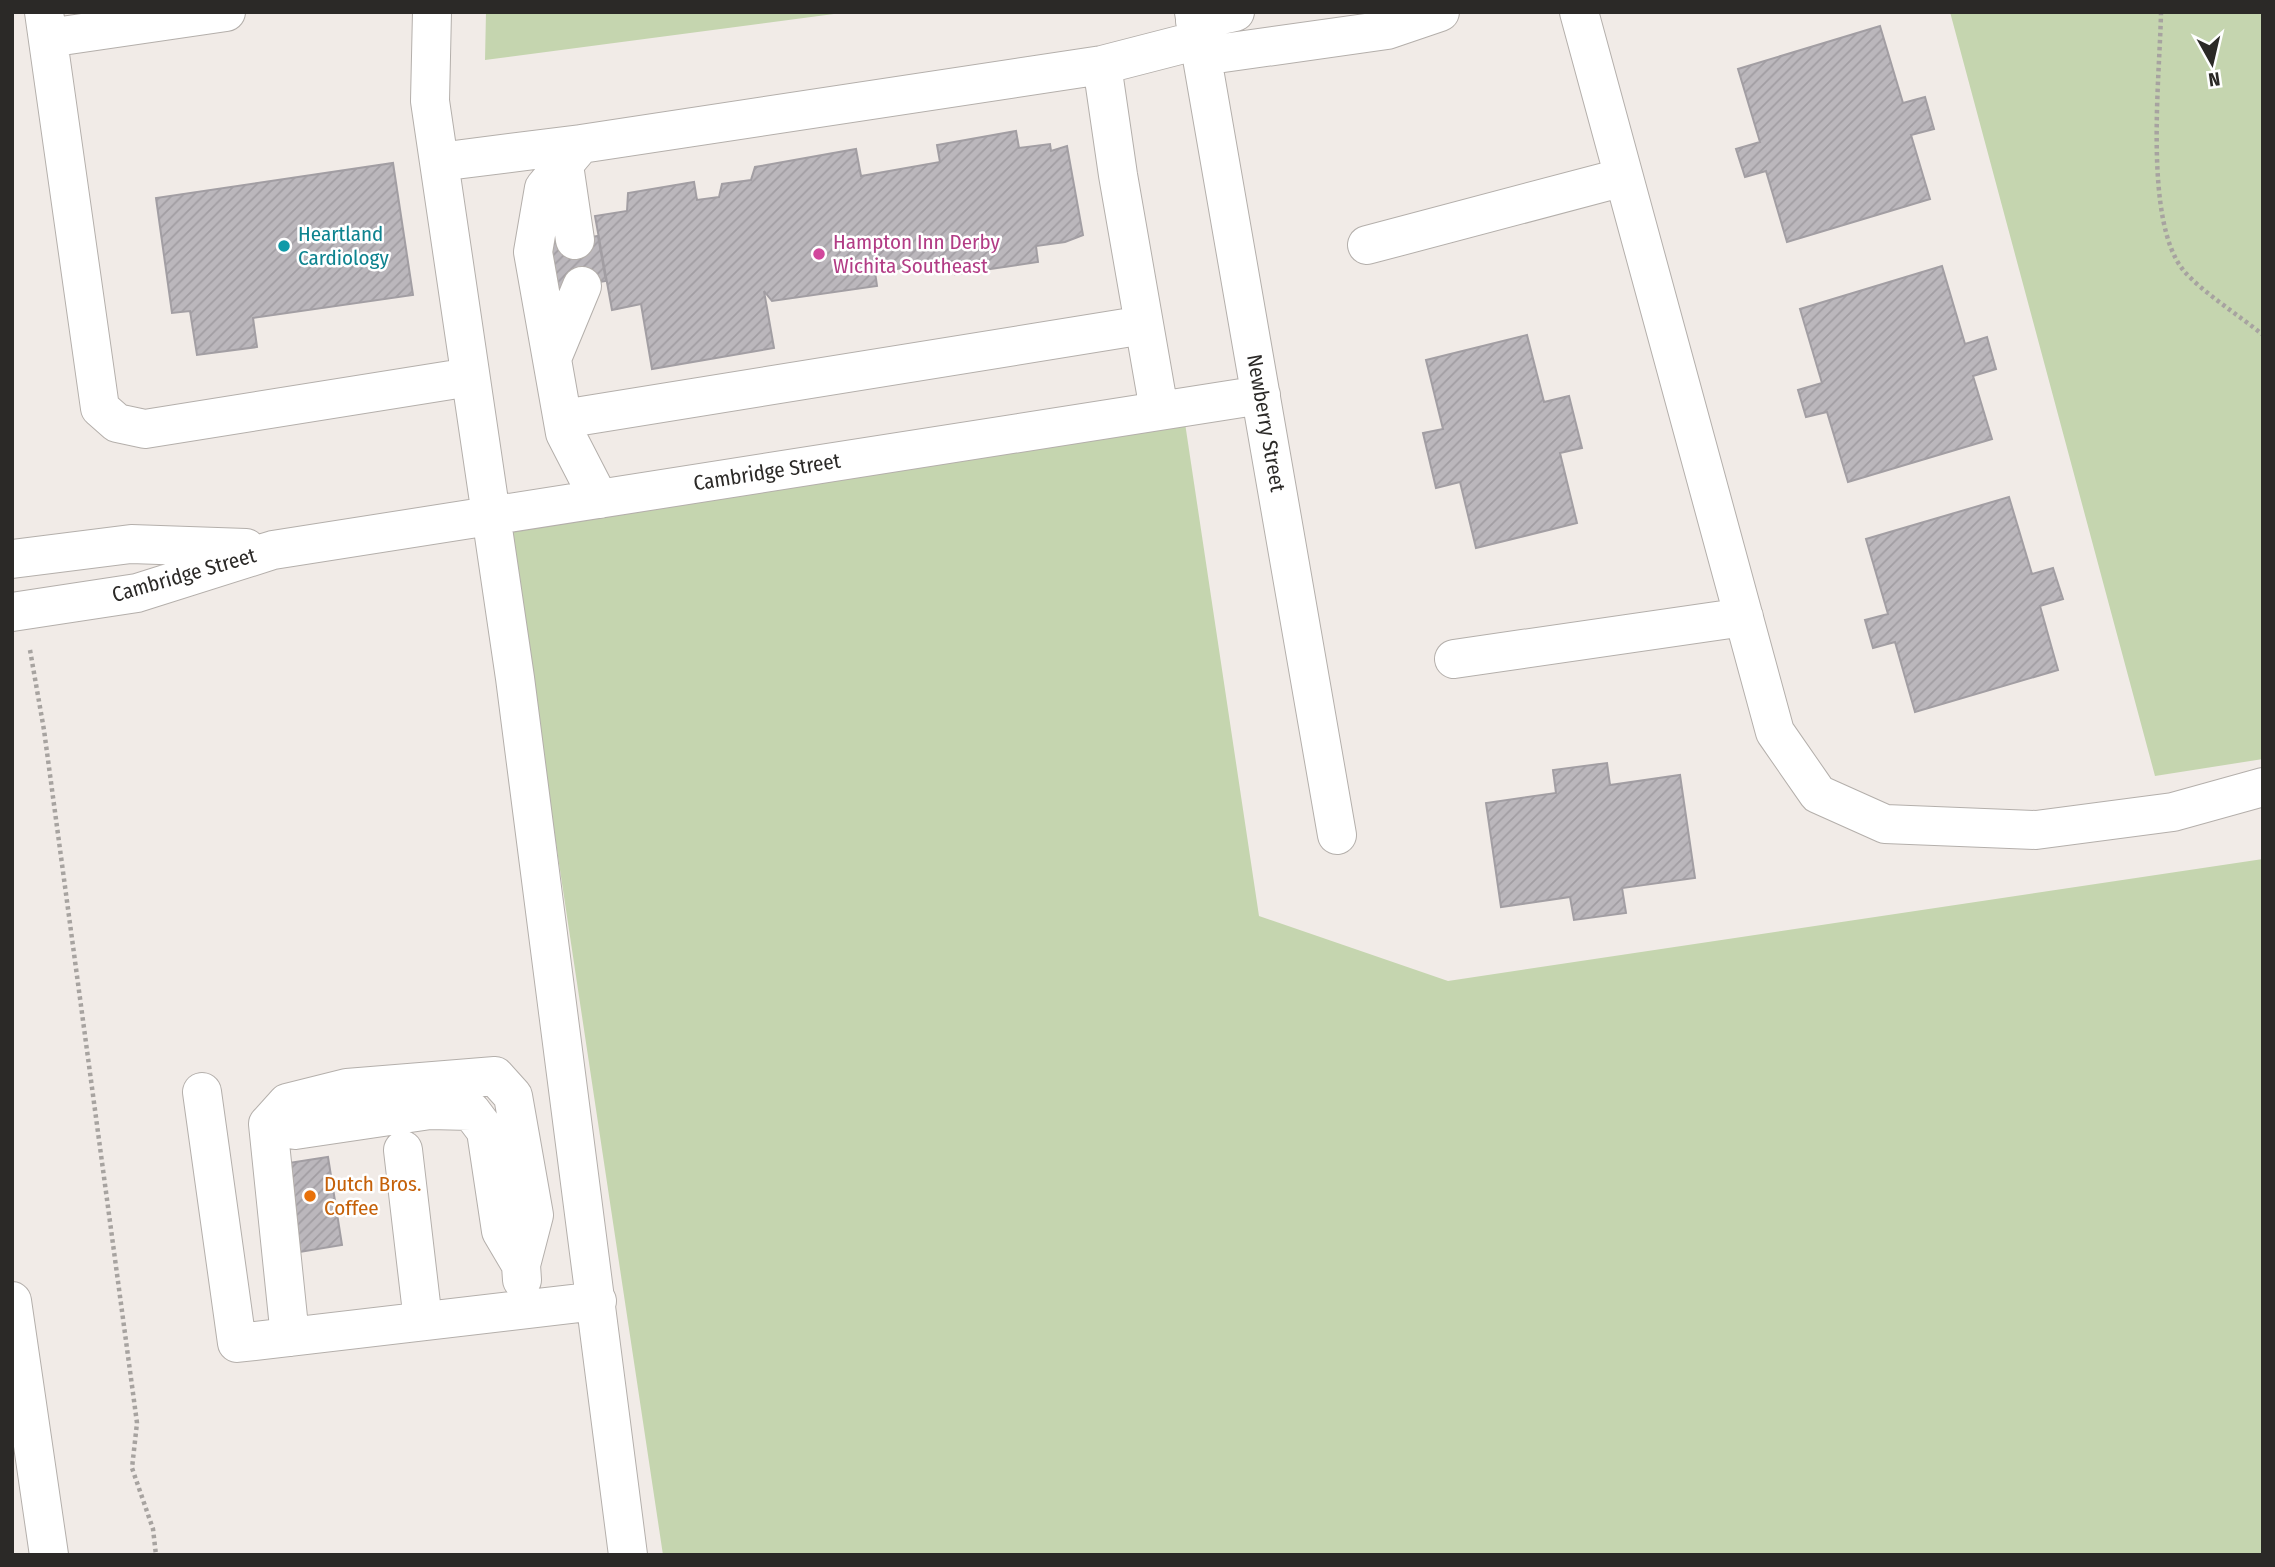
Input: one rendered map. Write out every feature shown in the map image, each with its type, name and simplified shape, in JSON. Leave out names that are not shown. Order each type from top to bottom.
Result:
[{"type":"street","points":[[226,12],[46,25],[100,408],[117,423],[145,429],[470,377]]},
{"type":"street","points":[[432,12],[430,101],[517,691],[628,1555]]},
{"type":"street","points":[[439,162],[573,154],[1102,65],[1198,32],[1235,12]]},
{"type":"street","points":[[1198,32],[1387,30],[1440,12]]},
{"type":"street","points":[[1579,12],[1775,733],[1818,794],[1885,824],[2036,830],[2173,812],[2263,787]]},
{"type":"street","name":"Newberry Street","points":[[1198,32],[1337,835]]},
{"type":"street","points":[[1102,65],[1159,410]]},
{"type":"street","points":[[573,154],[575,240]]},
{"type":"street","points":[[573,154],[544,188],[533,252],[565,433],[599,499]]},
{"type":"street","points":[[1367,245],[1624,177]]},
{"type":"street","points":[[553,356],[582,286]]},
{"type":"street","points":[[563,419],[1144,326]]},
{"type":"street","name":"Cambridge Street","points":[[12,611],[137,593],[273,550],[1261,395]]},
{"type":"street","name":"Cambridge Street","points":[[12,559],[131,544],[273,550]]},
{"type":"street","points":[[1454,659],[1744,617]]},
{"type":"street","points":[[202,1091],[237,1343],[597,1301]]},
{"type":"street","points":[[290,1338],[268,1124],[295,1130],[430,1110],[471,1111],[486,1131],[501,1231],[521,1265],[526,1310]]},
{"type":"street","points":[[403,1150],[423,1321]]},
{"type":"street","points":[[12,1301],[49,1555]]},
{"type":"path","points":[[2161,12],[2158,185],[2165,230],[2183,270],[2263,335]]},
{"type":"path","points":[[33,679],[44,730],[137,1423],[132,1468],[153,1530],[156,1555]]},
{"type":"green space","points":[[486,12],[849,12],[485,60]]},
{"type":"green space","points":[[1950,12],[2263,12],[2263,759],[2155,776]]},
{"type":"green space","points":[[1185,423],[1259,916],[1448,981],[2263,859],[2263,1555],[663,1555],[508,524]]},
{"type":"building","points":[[1880,26],[1903,103],[1925,97],[1934,129],[1911,135],[1930,199],[1787,242],[1766,171],[1745,177],[1736,149],[1760,142],[1738,69]]},
{"type":"building","name":"Hampton Inn Derby Wichita Southeast","points":[[1016,131],[1019,148],[1050,144],[1051,151],[1067,146],[1083,235],[1065,242],[1036,246],[1038,262],[955,274],[954,261],[875,272],[877,286],[772,301],[764,291],[774,348],[652,369],[641,304],[612,310],[595,216],[627,211],[628,193],[694,182],[697,200],[719,197],[722,184],[751,180],[755,167],[856,149],[861,176],[940,162],[937,145]]},
{"type":"building","name":"Heartland Cardiology","points":[[393,163],[413,295],[253,318],[257,347],[197,355],[190,311],[172,313],[156,198]]},
{"type":"building","points":[[598,236],[606,281],[554,289],[549,244]]},
{"type":"building","points":[[1942,266],[1965,344],[1987,337],[1996,369],[1973,376],[1992,439],[1848,482],[1827,412],[1806,417],[1798,390],[1822,383],[1800,309]]},
{"type":"building","points":[[1527,335],[1544,402],[1569,396],[1582,448],[1560,453],[1577,523],[1476,548],[1460,482],[1436,488],[1423,433],[1443,429],[1426,360]]},
{"type":"building","points":[[2009,497],[2032,574],[2053,568],[2063,599],[2040,606],[2058,670],[1915,712],[1895,642],[1873,648],[1865,620],[1888,614],[1866,539]]},
{"type":"building","points":[[1607,763],[1610,785],[1680,775],[1695,878],[1622,888],[1626,913],[1574,920],[1570,897],[1501,907],[1486,803],[1556,793],[1553,770]]},
{"type":"building","name":"Dutch Bros. Coffee","points":[[328,1157],[342,1245],[281,1255],[282,1164]]},
{"type":"place","name":"Heartland Cardiology","points":[[284,246]]},
{"type":"place","name":"Hampton Inn Derby Wichita Southeast","points":[[819,254]]},
{"type":"place","name":"Dutch Bros. Coffee","points":[[310,1196]]}]
